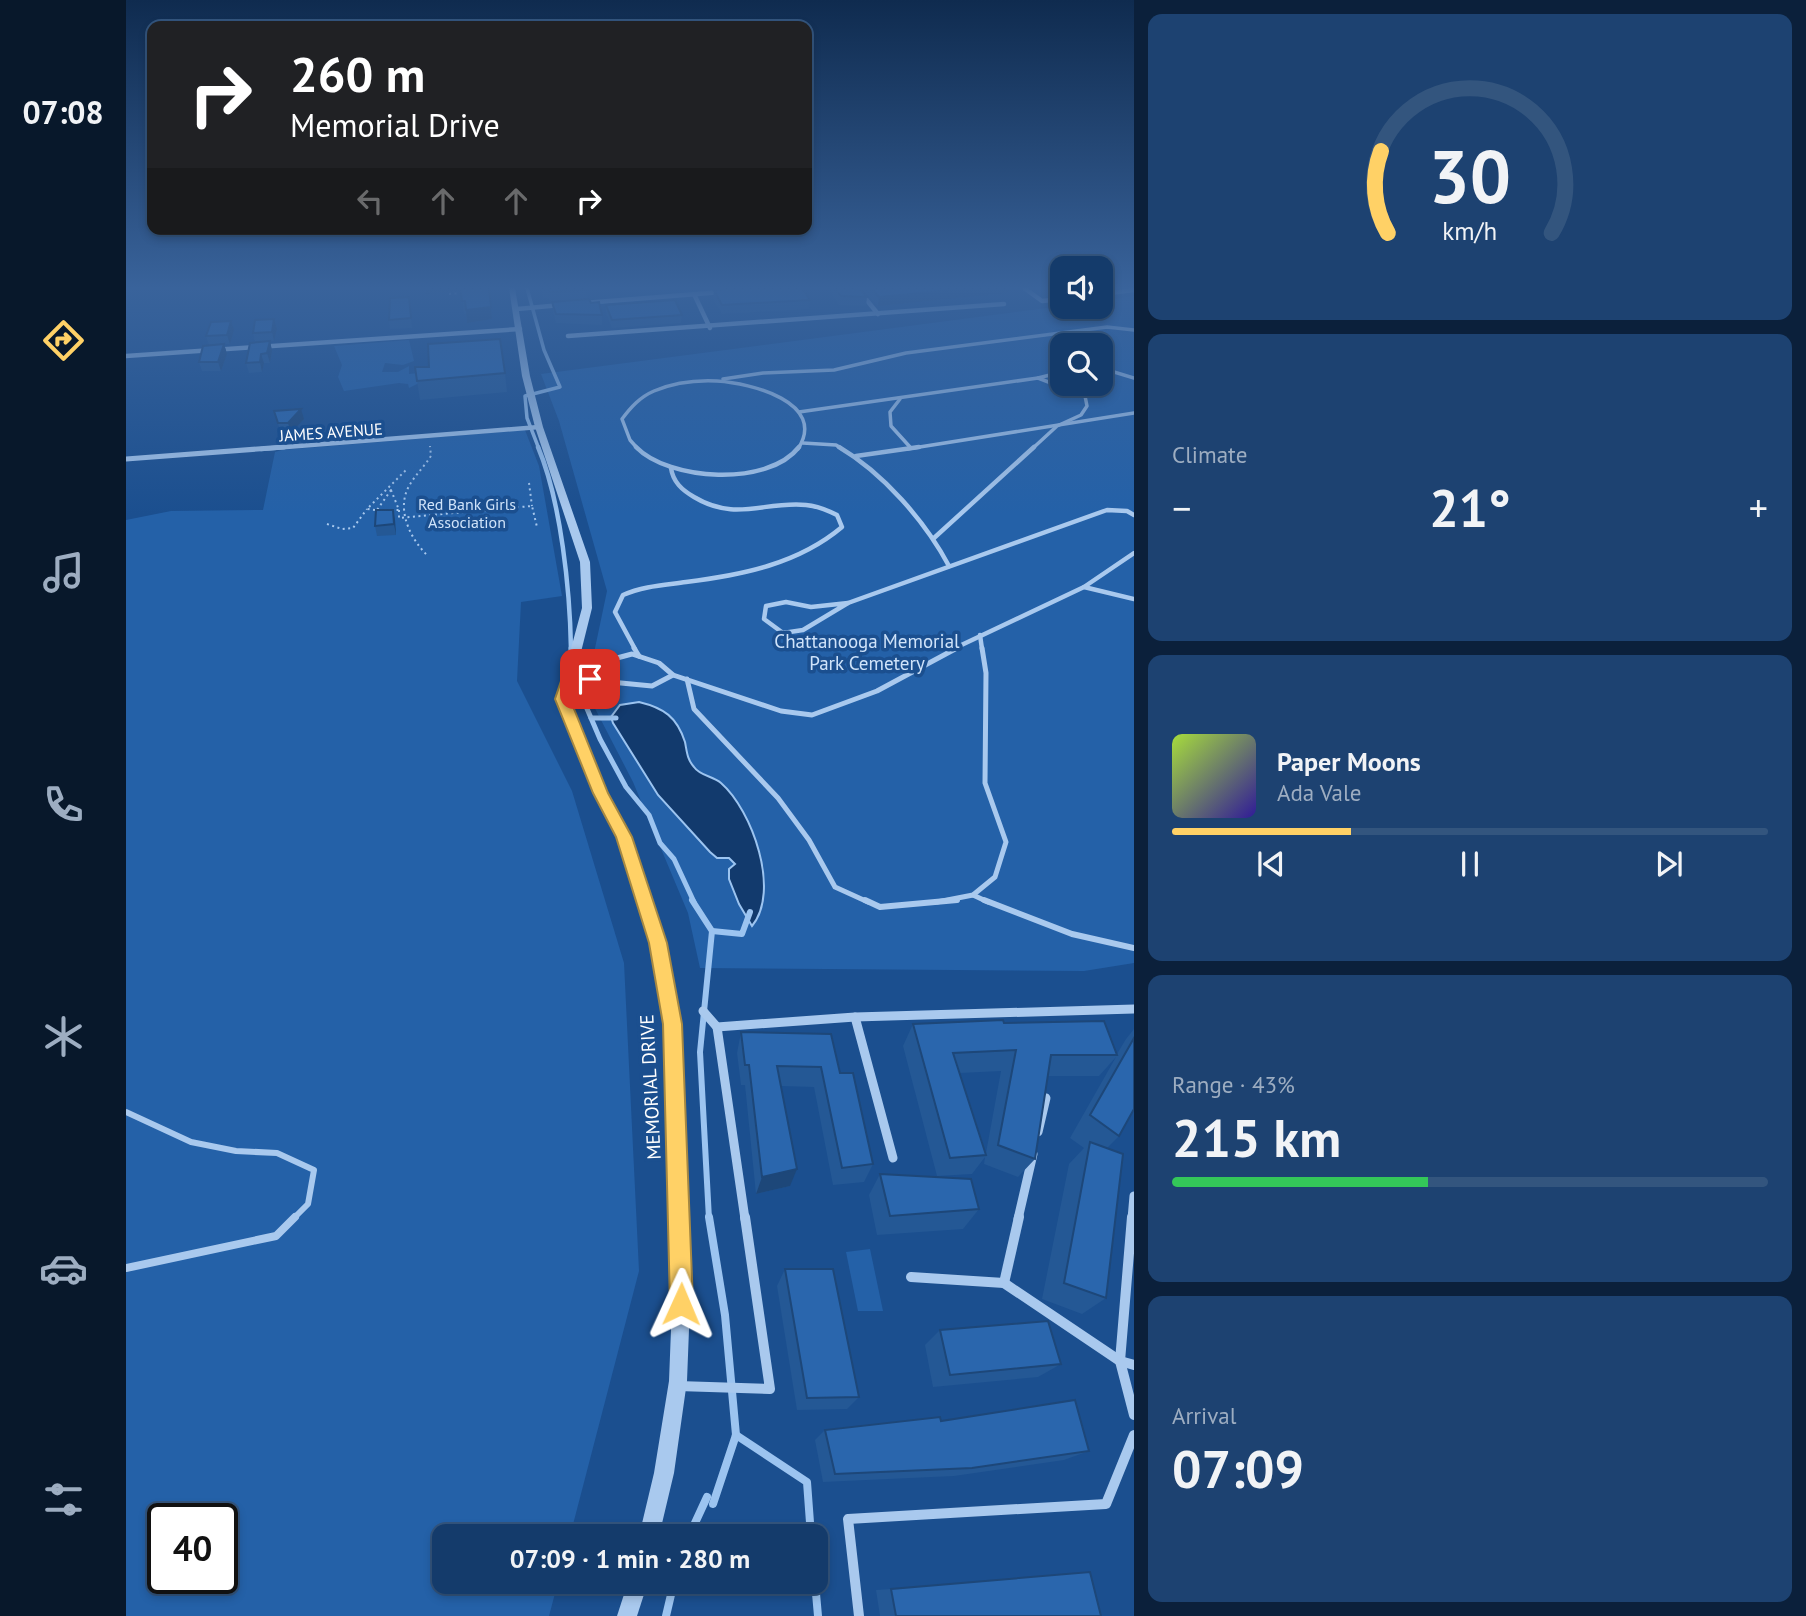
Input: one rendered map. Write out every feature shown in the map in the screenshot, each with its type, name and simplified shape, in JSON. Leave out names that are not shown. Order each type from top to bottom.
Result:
[{"type":"street","name":"MEMORIAL DRIVE","points":[[524,363],[539,427],[585,562],[587,608],[562,699],[601,793],[624,837],[658,943],[673,1024],[682,1278],[678,1386],[664,1473],[652,1524]]},
{"type":"street","name":"JAMES AVENUE","points":[[126,459],[539,427]]},
{"type":"street","points":[[717,1027],[855,1017],[1134,1009]]},
{"type":"street","points":[[678,1386],[770,1389],[717,1027],[703,1012]]},
{"type":"street","points":[[855,1017],[893,1158]]},
{"type":"street","points":[[1004,1283],[1046,1098]]},
{"type":"street","points":[[1134,1196],[1120,1361],[1134,1415]]},
{"type":"street","points":[[911,1277],[1004,1283],[1120,1361],[1134,1365]]},
{"type":"street","points":[[859,1616],[848,1519],[1106,1504],[1134,1435]]},
{"type":"street","points":[[627,1616],[634,1594]]},
{"type":"lane","points":[[717,381],[764,390],[783,399],[799,412],[806,426],[803,443],[789,457],[765,468],[734,474],[701,474],[671,468],[641,454],[625,437],[622,419],[633,402],[654,390],[684,382],[717,381],[762,373],[834,370],[862,363]]},
{"type":"lane","points":[[1113,372],[1134,378]]},
{"type":"lane","points":[[799,412],[1050,375]]},
{"type":"lane","points":[[934,538],[1057,426],[1081,415],[1087,406],[1084,396],[1065,386],[1038,378]]},
{"type":"lane","points":[[900,399],[890,412],[891,426],[910,447]]},
{"type":"lane","points":[[856,456],[1122,417],[1134,413]]},
{"type":"lane","points":[[803,443],[836,445],[856,456],[934,538],[949,566]]},
{"type":"lane","points":[[639,656],[615,612],[623,595],[636,589],[789,561],[828,542],[842,527],[837,515],[814,505],[745,513],[708,507],[676,483],[671,468]]},
{"type":"lane","points":[[848,603],[811,607],[786,602],[766,606],[764,619],[783,633],[803,630],[848,603],[1107,510],[1127,511],[1134,515]]},
{"type":"lane","points":[[574,657],[602,662],[632,654],[659,663],[673,675],[781,711],[812,715],[877,691],[979,635],[1084,587],[1134,553]]},
{"type":"lane","points":[[1084,587],[1134,599]]},
{"type":"lane","points":[[687,679],[694,709],[778,798],[809,840],[835,887],[880,907],[958,900],[973,895],[995,877],[1006,842],[985,783],[986,673],[979,635]]},
{"type":"lane","points":[[569,678],[652,686],[673,675]]},
{"type":"lane","points":[[973,895],[1027,920],[1106,944],[1134,948]]},
{"type":"lane","points":[[126,1112],[191,1142],[236,1151],[277,1153],[314,1170],[307,1203],[276,1236],[126,1268]]},
{"type":"path","points":[[426,554],[415,544],[406,517],[406,493],[431,456],[430,446]]},
{"type":"path","points":[[327,524],[342,529],[354,528],[368,509],[407,469]]},
{"type":"path","points":[[529,483],[537,527]]},
{"type":"path","points":[[377,510],[391,490],[399,510],[399,518],[532,506]]},
{"type":"path","points":[[368,509],[399,510]]},
{"type":"green space","points":[[385,363],[382,372],[398,372],[409,366],[409,374],[419,373],[419,383],[409,388],[408,384],[399,383],[344,391],[338,377],[342,365]]},
{"type":"green space","name":"Chattanooga Memorial Park Cemetery","points":[[622,363],[1050,363],[1050,396],[1113,396],[1113,363],[1134,363],[1134,963],[1084,971],[700,968],[688,913],[633,782],[586,691],[607,591],[559,421],[541,374]]},
{"type":"green space","name":"Red Bank Girls Association","points":[[525,430],[539,466],[562,596],[521,602],[517,681],[572,791],[624,963],[639,1271],[573,1524],[432,1524],[432,1594],[555,1594],[549,1616],[126,1616],[126,520],[171,511],[263,510],[275,452]]},
{"type":"green space","points":[[870,1249],[883,1311],[858,1311],[846,1252]]},
{"type":"shaded area","points":[[639,702],[656,707],[674,720],[682,733],[692,764],[700,772],[721,783],[743,812],[759,852],[763,872],[764,893],[760,911],[752,926],[729,879],[729,869],[735,864],[729,858],[717,858],[710,852],[658,795],[613,723],[611,717],[620,705]]},
{"type":"building","points":[[429,363],[504,363],[505,373],[417,381],[415,367],[429,367]]},
{"type":"building","points":[[301,409],[288,423],[278,423],[274,411]]},
{"type":"building","points":[[376,510],[393,510],[394,524],[375,526]]},
{"type":"building","points":[[1003,1020],[1004,1023],[1104,1021],[1117,1055],[1051,1055],[1035,1159],[998,1145],[1016,1050],[953,1053],[986,1155],[950,1158],[913,1024]]},
{"type":"building","points":[[741,1032],[831,1034],[840,1073],[853,1073],[873,1164],[842,1168],[821,1067],[777,1066],[797,1169],[762,1177],[749,1065],[745,1065]]},
{"type":"building","points":[[1134,1038],[1134,1109],[1119,1136],[1090,1115]]},
{"type":"building","points":[[1090,1142],[1123,1154],[1106,1298],[1064,1283]]},
{"type":"building","points":[[880,1174],[971,1179],[979,1209],[890,1216]]},
{"type":"building","points":[[785,1269],[833,1269],[859,1397],[807,1398]]},
{"type":"building","points":[[1048,1321],[1061,1364],[950,1375],[940,1330]]},
{"type":"building","points":[[1075,1400],[1089,1451],[972,1468],[835,1474],[825,1430],[940,1417],[941,1421]]},
{"type":"building","points":[[1090,1572],[1101,1616],[896,1616],[891,1589]]},
{"type":"waterway","points":[[539,449],[527,418],[525,396],[560,387],[550,363]]},
{"type":"waterway","points":[[538,447],[553,493],[563,546],[571,649]]},
{"type":"waterway","points":[[571,649],[571,654]]},
{"type":"waterway","points":[[574,667],[580,675],[579,690],[591,718]]},
{"type":"waterway","points":[[591,718],[616,718]]},
{"type":"waterway","points":[[591,718],[626,787],[649,815],[660,843],[674,859],[694,902]]},
{"type":"waterway","points":[[692,900],[712,931]]},
{"type":"waterway","points":[[712,931],[742,934],[750,912]]},
{"type":"waterway","points":[[709,1219],[700,1052],[712,931]]},
{"type":"waterway","points":[[709,1217],[725,1315],[736,1435]]},
{"type":"waterway","points":[[713,1504],[736,1435]]},
{"type":"waterway","points":[[736,1435],[807,1482],[810,1524]]},
{"type":"waterway","points":[[695,1524],[707,1497]]},
{"type":"waterway","points":[[666,1616],[671,1594]]},
{"type":"waterway","points":[[816,1594],[818,1616]]},
{"type":"route","points":[[590,679],[569,678],[562,699],[601,793],[624,837],[658,943],[673,1024],[681,1304]]}]
